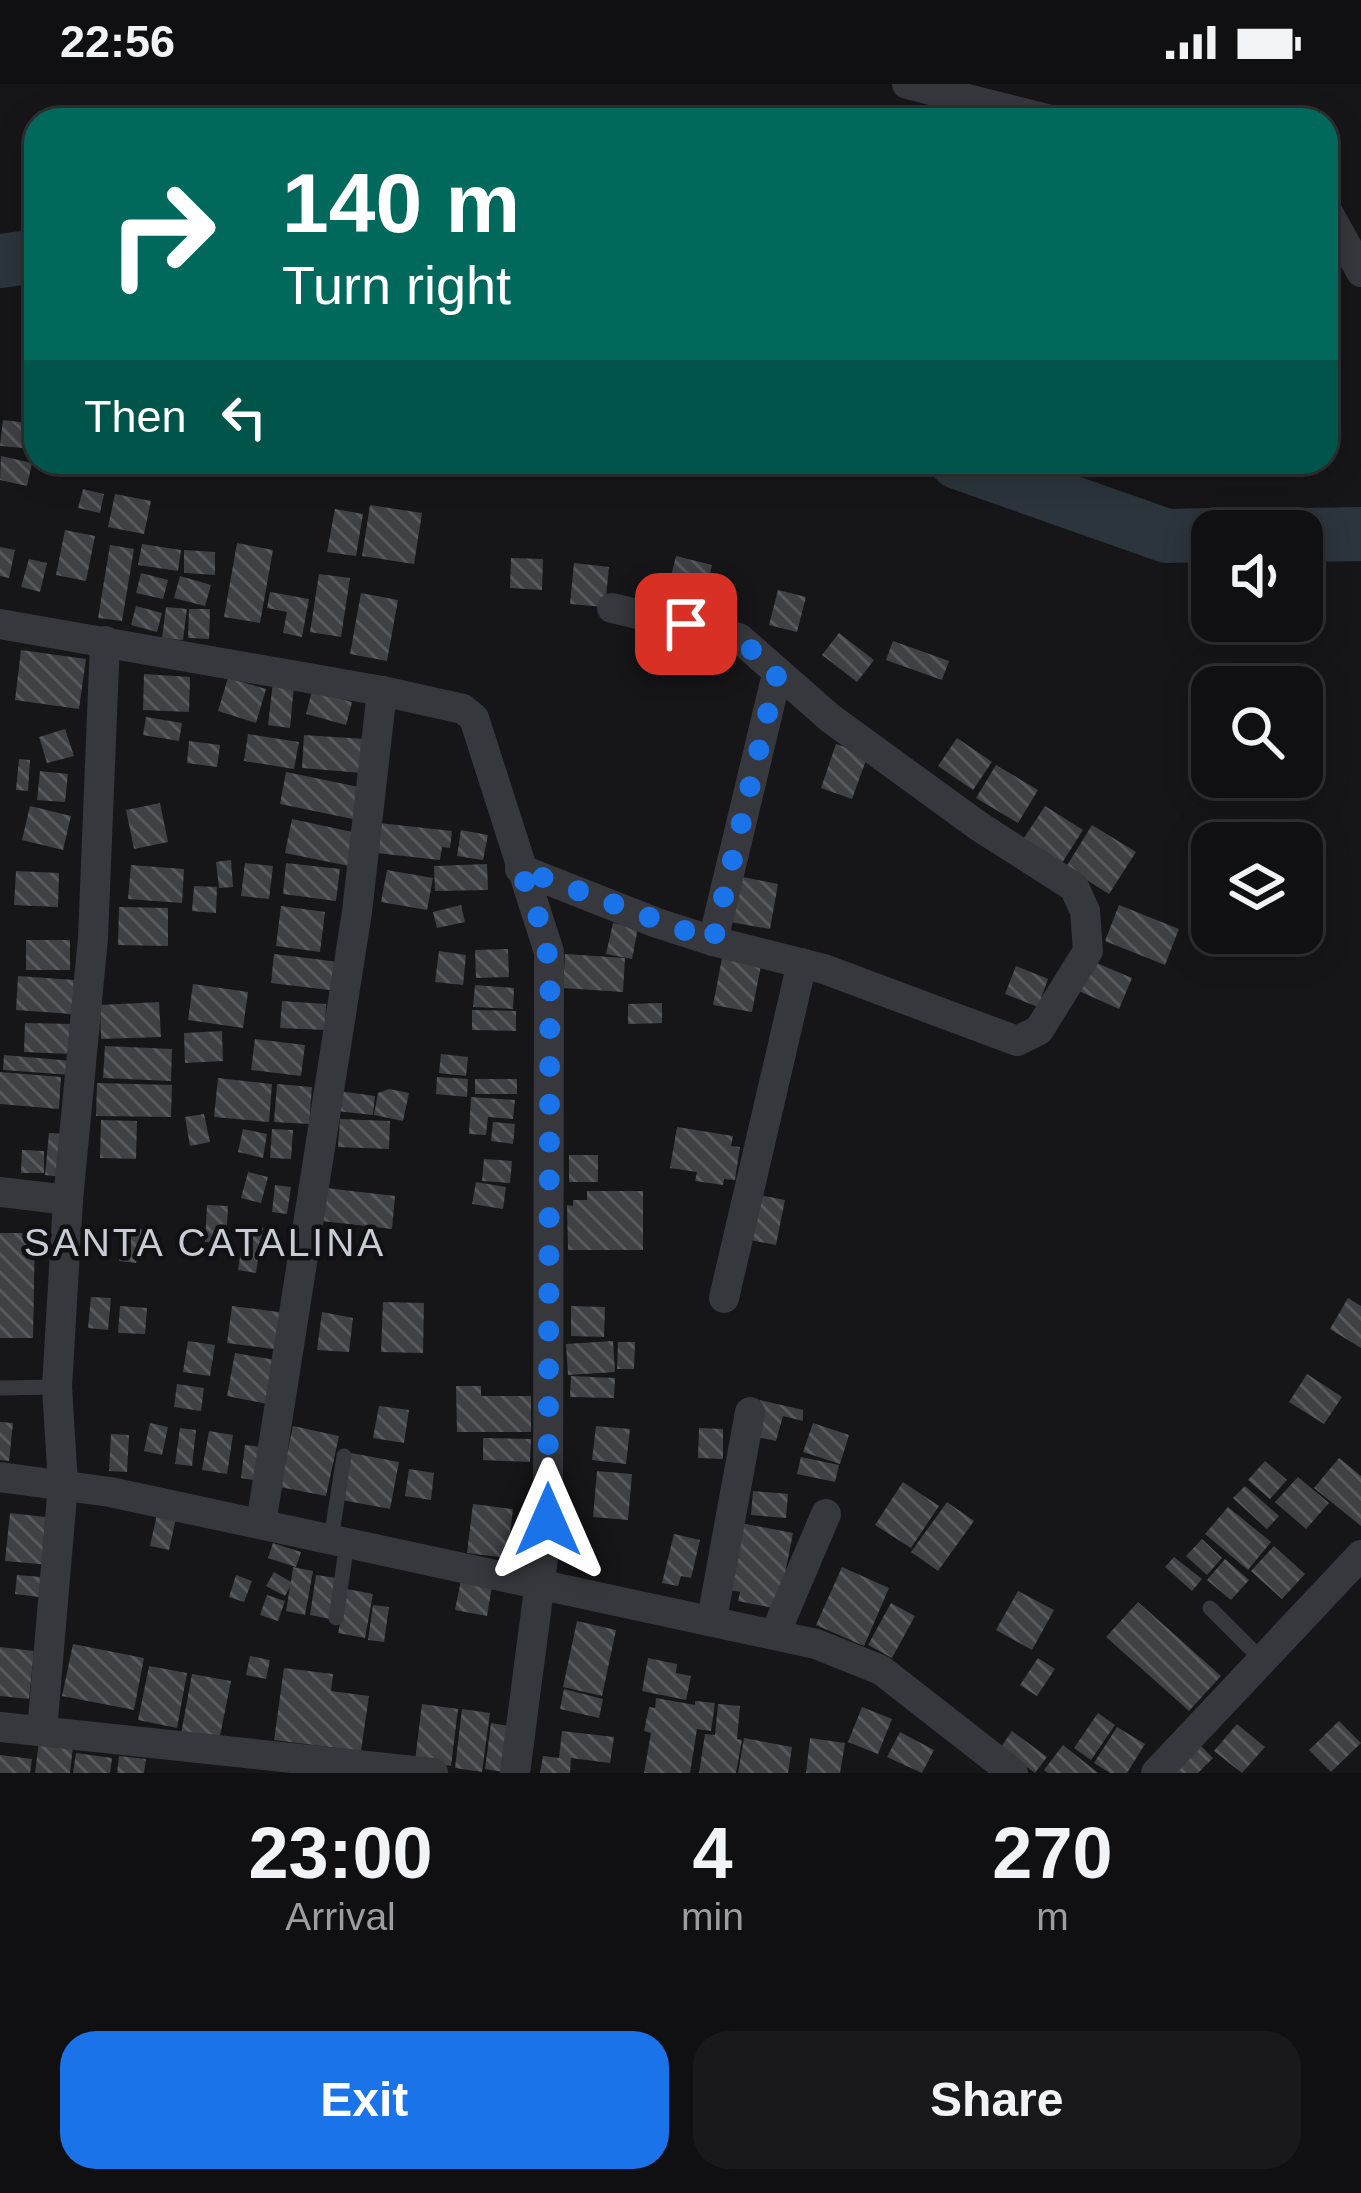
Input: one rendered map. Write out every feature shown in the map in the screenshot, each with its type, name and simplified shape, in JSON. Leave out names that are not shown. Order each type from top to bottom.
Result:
[{"type":"street","points":[[907,84],[1003,108]]},
{"type":"street","points":[[1338,230],[1361,272]]},
{"type":"street","points":[[520,869],[713,941],[802,963],[1017,1041],[1039,1030],[1088,951],[1085,911],[1074,887],[980,827],[777,674],[739,638],[612,608]]},
{"type":"street","points":[[0,623],[382,691],[463,709],[474,718],[545,935],[550,977],[548,1520],[514,1773]]},
{"type":"street","points":[[42,1731],[63,1484],[57,1388],[68,1199],[93,938],[105,641]]},
{"type":"street","points":[[713,941],[777,674]]},
{"type":"street","points":[[261,1525],[357,912],[382,691]]},
{"type":"street","points":[[724,1298],[802,963]]},
{"type":"street","points":[[0,1192],[68,1199]]},
{"type":"street","points":[[712,1619],[750,1412]]},
{"type":"street","points":[[0,1477],[63,1484],[712,1619],[851,1655],[881,1670],[1013,1773]]},
{"type":"street","points":[[775,1634],[826,1514]]},
{"type":"street","points":[[1156,1773],[1361,1555]]},
{"type":"street","points":[[0,1727],[433,1773]]},
{"type":"lane","points":[[0,1388],[57,1388]]},
{"type":"lane","points":[[335,1618],[344,1456]]},
{"type":"lane","points":[[1210,1608],[1262,1660]]},
{"type":"building","points":[[3,420],[24,423],[24,448],[0,446]]},
{"type":"building","points":[[1,456],[24,461],[24,474],[30,474],[27,486],[0,480]]},
{"type":"building","points":[[83,489],[104,494],[100,513],[78,508]]},
{"type":"building","points":[[115,494],[151,501],[144,534],[108,527]]},
{"type":"building","points":[[370,505],[422,513],[414,564],[362,556]]},
{"type":"building","points":[[335,509],[363,514],[356,556],[327,552]]},
{"type":"building","points":[[65,530],[95,536],[86,581],[56,575]]},
{"type":"building","points":[[237,543],[273,550],[260,623],[224,617]]},
{"type":"building","points":[[142,544],[181,550],[178,571],[138,565]]},
{"type":"building","points":[[110,545],[134,549],[122,621],[98,618]]},
{"type":"building","points":[[0,547],[15,550],[9,578],[0,576]]},
{"type":"building","points":[[184,550],[215,552],[215,575],[184,573]]},
{"type":"building","points":[[676,556],[712,565],[702,609],[665,601]]},
{"type":"building","points":[[511,558],[543,559],[542,590],[510,588]]},
{"type":"building","points":[[29,559],[47,563],[40,592],[21,587]]},
{"type":"building","points":[[574,563],[609,567],[605,607],[570,604]]},
{"type":"building","points":[[141,573],[168,580],[163,599],[136,593]]},
{"type":"building","points":[[319,574],[350,578],[341,637],[310,632]]},
{"type":"building","points":[[180,576],[211,585],[205,606],[174,598]]},
{"type":"building","points":[[778,590],[806,597],[797,632],[769,625]]},
{"type":"building","points":[[270,592],[309,599],[302,637],[283,633],[287,612],[267,608]]},
{"type":"building","points":[[361,593],[398,600],[387,661],[350,654]]},
{"type":"building","points":[[136,606],[162,613],[157,632],[131,625]]},
{"type":"building","points":[[166,607],[187,609],[183,640],[162,638]]},
{"type":"building","points":[[189,609],[210,609],[209,639],[188,638]]},
{"type":"building","points":[[839,633],[874,660],[857,682],[822,655]]},
{"type":"building","points":[[893,641],[949,661],[942,680],[886,660]]},
{"type":"building","points":[[21,650],[86,659],[79,709],[15,700]]},
{"type":"building","points":[[144,674],[190,677],[189,712],[143,710]]},
{"type":"building","points":[[228,678],[266,689],[256,723],[218,711]]},
{"type":"building","points":[[273,682],[294,685],[290,728],[268,725]]},
{"type":"building","points":[[312,691],[352,702],[346,725],[306,714]]},
{"type":"building","points":[[146,717],[182,723],[179,741],[143,735]]},
{"type":"building","points":[[65,729],[74,756],[47,763],[39,737]]},
{"type":"building","points":[[248,734],[299,742],[294,769],[244,761]]},
{"type":"building","points":[[304,735],[364,739],[362,773],[302,768]]},
{"type":"building","points":[[957,738],[992,762],[973,790],[938,766]]},
{"type":"building","points":[[189,741],[220,745],[217,767],[187,763]]},
{"type":"building","points":[[836,744],[868,755],[852,799],[821,788]]},
{"type":"building","points":[[19,759],[30,760],[28,791],[16,790]]},
{"type":"building","points":[[996,765],[1038,790],[1018,823],[976,798]]},
{"type":"building","points":[[40,771],[68,774],[65,802],[37,800]]},
{"type":"building","points":[[286,772],[359,787],[353,819],[280,804]]},
{"type":"building","points":[[160,803],[168,842],[134,849],[126,810]]},
{"type":"building","points":[[30,806],[71,816],[63,850],[22,840]]},
{"type":"building","points":[[1045,806],[1083,830],[1062,863],[1024,838]]},
{"type":"building","points":[[292,819],[357,833],[349,866],[285,853]]},
{"type":"building","points":[[379,823],[452,831],[450,848],[442,847],[440,860],[376,853]]},
{"type":"building","points":[[1092,825],[1136,852],[1109,894],[1066,867]]},
{"type":"building","points":[[461,830],[488,835],[483,860],[457,856]]},
{"type":"building","points":[[231,860],[233,887],[219,888],[216,862]]},
{"type":"building","points":[[245,863],[273,866],[269,899],[241,896]]},
{"type":"building","points":[[286,863],[340,869],[336,901],[283,894]]},
{"type":"building","points":[[487,864],[488,890],[435,891],[434,866]]},
{"type":"building","points":[[131,865],[184,869],[182,903],[128,899]]},
{"type":"building","points":[[387,870],[433,878],[427,910],[381,902]]},
{"type":"building","points":[[16,871],[59,873],[58,907],[14,905]]},
{"type":"building","points":[[738,876],[778,884],[770,929],[730,922]]},
{"type":"building","points":[[194,886],[217,887],[216,913],[192,911]]},
{"type":"building","points":[[461,905],[465,922],[437,928],[433,912]]},
{"type":"building","points":[[1119,905],[1179,929],[1165,965],[1105,941]]},
{"type":"building","points":[[281,906],[325,912],[320,952],[276,946]]},
{"type":"building","points":[[119,907],[168,908],[168,946],[118,945]]},
{"type":"building","points":[[613,923],[638,928],[632,959],[606,954]]},
{"type":"building","points":[[26,940],[70,940],[70,970],[26,970]]},
{"type":"building","points":[[508,949],[509,977],[476,978],[475,950]]},
{"type":"building","points":[[439,951],[466,955],[463,985],[435,982]]},
{"type":"building","points":[[723,953],[762,960],[752,1012],[713,1005]]},
{"type":"building","points":[[274,954],[339,962],[337,991],[271,983]]},
{"type":"building","points":[[565,954],[625,958],[623,992],[563,988]]},
{"type":"building","points":[[1092,961],[1132,978],[1119,1009],[1079,991]]},
{"type":"building","points":[[1016,966],[1048,979],[1038,1007],[1005,994]]},
{"type":"building","points":[[18,976],[74,980],[72,1014],[16,1010]]},
{"type":"building","points":[[193,984],[248,992],[243,1028],[188,1020]]},
{"type":"building","points":[[475,985],[514,988],[513,1009],[473,1007]]},
{"type":"building","points":[[282,1001],[326,1004],[325,1030],[280,1028]]},
{"type":"building","points":[[159,1002],[161,1037],[101,1039],[100,1005]]},
{"type":"building","points":[[662,1003],[662,1023],[628,1024],[628,1004]]},
{"type":"building","points":[[472,1010],[516,1011],[516,1031],[472,1030]]},
{"type":"building","points":[[25,1023],[72,1024],[71,1054],[24,1052]]},
{"type":"building","points":[[222,1031],[223,1061],[185,1063],[184,1033]]},
{"type":"building","points":[[255,1039],[305,1045],[301,1076],[251,1070]]},
{"type":"building","points":[[105,1046],[172,1049],[171,1081],[103,1078]]},
{"type":"building","points":[[441,1054],[468,1057],[466,1076],[439,1073]]},
{"type":"building","points":[[4,1055],[72,1061],[71,1075],[3,1070]]},
{"type":"building","points":[[0,1072],[61,1077],[59,1109],[0,1104]]},
{"type":"building","points":[[437,1077],[468,1079],[467,1097],[436,1094]]},
{"type":"building","points":[[218,1078],[272,1084],[269,1122],[214,1117]]},
{"type":"building","points":[[475,1079],[517,1079],[517,1094],[475,1094]]},
{"type":"building","points":[[97,1083],[172,1085],[171,1117],[96,1116]]},
{"type":"building","points":[[277,1084],[312,1087],[309,1124],[274,1122]]},
{"type":"building","points":[[389,1089],[409,1093],[403,1121],[374,1115],[378,1093]]},
{"type":"building","points":[[339,1091],[375,1096],[373,1115],[336,1111]]},
{"type":"building","points":[[471,1097],[515,1100],[513,1119],[488,1117],[486,1135],[469,1134]]},
{"type":"building","points":[[204,1114],[210,1142],[190,1146],[185,1117]]},
{"type":"building","points":[[340,1119],[390,1121],[389,1149],[338,1147]]},
{"type":"building","points":[[101,1120],[137,1121],[136,1159],[100,1158]]},
{"type":"building","points":[[493,1122],[515,1124],[513,1144],[491,1141]]},
{"type":"building","points":[[677,1127],[733,1136],[731,1146],[740,1147],[735,1180],[724,1179],[723,1185],[695,1181],[697,1172],[670,1168]]},
{"type":"building","points":[[243,1129],[267,1134],[263,1158],[238,1152]]},
{"type":"building","points":[[272,1129],[293,1130],[291,1159],[270,1158]]},
{"type":"building","points":[[49,1133],[66,1134],[62,1177],[45,1175]]},
{"type":"building","points":[[22,1150],[44,1151],[44,1173],[21,1173]]},
{"type":"building","points":[[569,1155],[598,1155],[598,1182],[569,1182]]},
{"type":"building","points":[[484,1159],[512,1161],[510,1183],[482,1181]]},
{"type":"building","points":[[248,1172],[268,1177],[261,1203],[241,1198]]},
{"type":"building","points":[[476,1182],[506,1187],[503,1209],[472,1204]]},
{"type":"building","points":[[275,1185],[291,1187],[287,1214],[272,1212]]},
{"type":"building","points":[[326,1188],[395,1196],[392,1229],[322,1221]]},
{"type":"building","points":[[587,1191],[643,1191],[643,1250],[568,1250],[567,1205],[587,1200]]},
{"type":"building","points":[[759,1195],[785,1200],[776,1245],[750,1240]]},
{"type":"building","points":[[207,1205],[228,1206],[226,1242],[205,1242]]},
{"type":"building","points":[[245,1225],[263,1228],[256,1273],[238,1270]]},
{"type":"building","points":[[124,1226],[142,1229],[136,1263],[119,1261]]},
{"type":"building","points":[[0,1233],[35,1233],[33,1338],[0,1338]]},
{"type":"building","points":[[91,1297],[111,1298],[108,1330],[88,1328]]},
{"type":"building","points":[[1348,1298],[1361,1306],[1361,1348],[1330,1329]]},
{"type":"building","points":[[383,1302],[424,1303],[423,1353],[381,1352]]},
{"type":"building","points":[[120,1306],[147,1308],[145,1334],[118,1333]]},
{"type":"building","points":[[232,1306],[286,1313],[281,1350],[227,1343]]},
{"type":"building","points":[[571,1306],[605,1307],[604,1337],[571,1336]]},
{"type":"building","points":[[322,1312],[353,1318],[349,1352],[317,1350]]},
{"type":"building","points":[[188,1341],[215,1345],[210,1376],[183,1372]]},
{"type":"building","points":[[613,1341],[615,1372],[568,1375],[566,1344]]},
{"type":"building","points":[[618,1342],[635,1342],[634,1369],[617,1369]]},
{"type":"building","points":[[235,1353],[281,1361],[273,1405],[227,1396]]},
{"type":"building","points":[[1307,1374],[1342,1397],[1324,1424],[1289,1402]]},
{"type":"building","points":[[571,1376],[615,1378],[614,1398],[570,1397]]},
{"type":"building","points":[[177,1384],[204,1388],[201,1411],[174,1407]]},
{"type":"building","points":[[456,1386],[481,1386],[481,1396],[531,1396],[531,1432],[457,1432]]},
{"type":"building","points":[[760,1400],[803,1410],[803,1421],[783,1416],[776,1441],[752,1436]]},
{"type":"building","points":[[379,1406],[409,1410],[404,1443],[373,1438]]},
{"type":"building","points":[[0,1422],[13,1423],[9,1461],[0,1460]]},
{"type":"building","points":[[150,1423],[168,1427],[162,1455],[144,1451]]},
{"type":"building","points":[[813,1423],[849,1435],[840,1464],[803,1452]]},
{"type":"building","points":[[293,1426],[339,1436],[326,1496],[280,1487]]},
{"type":"building","points":[[596,1426],[630,1429],[626,1464],[592,1460]]},
{"type":"building","points":[[180,1428],[196,1430],[192,1466],[175,1464]]},
{"type":"building","points":[[699,1428],[723,1429],[723,1459],[698,1458]]},
{"type":"building","points":[[209,1431],[233,1435],[227,1474],[202,1470]]},
{"type":"building","points":[[111,1434],[129,1435],[127,1472],[109,1471]]},
{"type":"building","points":[[483,1438],[531,1439],[530,1462],[483,1460]]},
{"type":"building","points":[[245,1445],[263,1447],[259,1481],[241,1478]]},
{"type":"building","points":[[351,1453],[399,1462],[390,1509],[342,1500]]},
{"type":"building","points":[[801,1457],[839,1465],[835,1482],[797,1474]]},
{"type":"building","points":[[1339,1458],[1361,1476],[1361,1526],[1314,1488]]},
{"type":"building","points":[[1265,1461],[1287,1480],[1270,1499],[1248,1480]]},
{"type":"building","points":[[409,1469],[434,1473],[431,1500],[405,1496]]},
{"type":"building","points":[[597,1471],[632,1474],[628,1520],[593,1517]]},
{"type":"building","points":[[1298,1477],[1329,1503],[1306,1529],[1275,1502]]},
{"type":"building","points":[[903,1482],[939,1506],[911,1548],[875,1525]]},
{"type":"building","points":[[1245,1486],[1279,1516],[1267,1529],[1233,1498]]},
{"type":"building","points":[[753,1491],[788,1494],[786,1518],[751,1515]]},
{"type":"building","points":[[947,1502],[974,1521],[938,1571],[911,1552]]},
{"type":"building","points":[[473,1504],[513,1509],[507,1558],[467,1553]]},
{"type":"building","points":[[1228,1507],[1271,1542],[1248,1570],[1205,1534]]},
{"type":"building","points":[[10,1513],[54,1518],[50,1565],[5,1561]]},
{"type":"building","points":[[157,1514],[176,1518],[169,1550],[150,1546]]},
{"type":"building","points":[[735,1522],[793,1533],[778,1609],[738,1601],[740,1592],[722,1588]]},
{"type":"building","points":[[674,1534],[700,1540],[691,1578],[681,1576],[678,1586],[662,1583]]},
{"type":"building","points":[[1202,1539],[1222,1558],[1207,1575],[1186,1556]]},
{"type":"building","points":[[273,1543],[301,1552],[296,1567],[268,1558]]},
{"type":"building","points":[[1274,1546],[1305,1574],[1282,1599],[1251,1571]]},
{"type":"building","points":[[1174,1557],[1202,1579],[1192,1591],[1165,1567]]},
{"type":"building","points":[[1225,1559],[1249,1580],[1231,1600],[1207,1580]]},
{"type":"building","points":[[293,1567],[313,1571],[305,1615],[286,1611],[290,1587],[285,1596],[266,1586],[274,1572],[291,1582]]},
{"type":"building","points":[[842,1567],[889,1588],[864,1646],[816,1625]]},
{"type":"building","points":[[17,1575],[41,1577],[39,1597],[15,1594]]},
{"type":"building","points":[[236,1575],[252,1581],[244,1602],[229,1597]]},
{"type":"building","points":[[316,1575],[337,1578],[330,1619],[310,1615]]},
{"type":"building","points":[[461,1580],[492,1586],[487,1616],[455,1610]]},
{"type":"building","points":[[347,1589],[373,1594],[365,1638],[338,1633]]},
{"type":"building","points":[[1018,1591],[1054,1610],[1032,1650],[996,1630]]},
{"type":"building","points":[[267,1595],[285,1601],[278,1621],[260,1615]]},
{"type":"building","points":[[1138,1602],[1221,1676],[1189,1711],[1106,1637]]},
{"type":"building","points":[[891,1603],[915,1616],[892,1658],[868,1645]]},
{"type":"building","points":[[373,1605],[389,1607],[384,1642],[368,1640]]},
{"type":"building","points":[[577,1621],[616,1630],[602,1696],[563,1687]]},
{"type":"building","points":[[73,1644],[144,1658],[134,1710],[62,1696]]},
{"type":"building","points":[[0,1647],[34,1651],[29,1699],[0,1696]]},
{"type":"building","points":[[250,1656],[270,1660],[266,1679],[246,1675]]},
{"type":"building","points":[[648,1658],[677,1664],[676,1673],[691,1676],[686,1700],[642,1691]]},
{"type":"building","points":[[1038,1658],[1055,1669],[1037,1696],[1020,1685]]},
{"type":"building","points":[[149,1666],[187,1673],[177,1728],[138,1720]]},
{"type":"building","points":[[284,1668],[333,1674],[331,1691],[369,1696],[361,1751],[274,1740]]},
{"type":"building","points":[[192,1674],[231,1681],[219,1741],[181,1734]]},
{"type":"building","points":[[564,1689],[603,1699],[599,1718],[560,1709]]},
{"type":"building","points":[[656,1698],[695,1705],[695,1701],[715,1703],[711,1731],[697,1729],[690,1773],[644,1773],[651,1733],[644,1731]]},
{"type":"building","points":[[422,1704],[458,1709],[451,1766],[415,1761]]},
{"type":"building","points":[[718,1704],[740,1706],[737,1739],[742,1740],[736,1773],[699,1773],[705,1734],[715,1735]]},
{"type":"building","points":[[862,1707],[892,1719],[878,1754],[848,1742]]},
{"type":"building","points":[[462,1709],[490,1713],[482,1772],[455,1768]]},
{"type":"building","points":[[1098,1713],[1115,1725],[1091,1760],[1074,1748]]},
{"type":"building","points":[[1339,1721],[1361,1743],[1331,1772],[1309,1750]]},
{"type":"building","points":[[491,1723],[515,1727],[509,1773],[485,1769]]},
{"type":"building","points":[[1237,1724],[1265,1747],[1242,1773],[1214,1751]]},
{"type":"building","points":[[1117,1727],[1145,1744],[1127,1773],[1110,1773],[1094,1763]]},
{"type":"building","points":[[562,1731],[614,1737],[610,1763],[571,1758],[570,1773],[540,1773],[543,1756],[559,1758]]},
{"type":"building","points":[[1012,1731],[1047,1757],[1035,1773],[1001,1747]]},
{"type":"building","points":[[900,1732],[934,1750],[922,1773],[887,1757]]},
{"type":"building","points":[[744,1738],[792,1747],[788,1773],[738,1773]]},
{"type":"building","points":[[810,1738],[845,1743],[840,1773],[806,1773]]},
{"type":"building","points":[[1195,1740],[1213,1758],[1198,1773],[1177,1773],[1170,1766]]},
{"type":"building","points":[[39,1741],[73,1746],[70,1773],[35,1773]]},
{"type":"building","points":[[1063,1745],[1098,1773],[1044,1770]]},
{"type":"building","points":[[76,1753],[112,1758],[110,1773],[73,1773]]},
{"type":"building","points":[[0,1755],[32,1759],[30,1773],[0,1773]]},
{"type":"building","points":[[119,1756],[146,1759],[144,1773],[117,1773]]},
{"type":"waterway","points":[[0,261],[24,258]]},
{"type":"waterway","points":[[991,474],[1167,536],[1191,535]]},
{"type":"waterway","points":[[1323,535],[1361,534]]},
{"type":"district","name":"SANTA CATALINA","points":[[205,1242]]},
{"type":"route","points":[[548,1520],[549,952],[520,869],[713,941],[777,674],[739,638],[686,624]]}]
